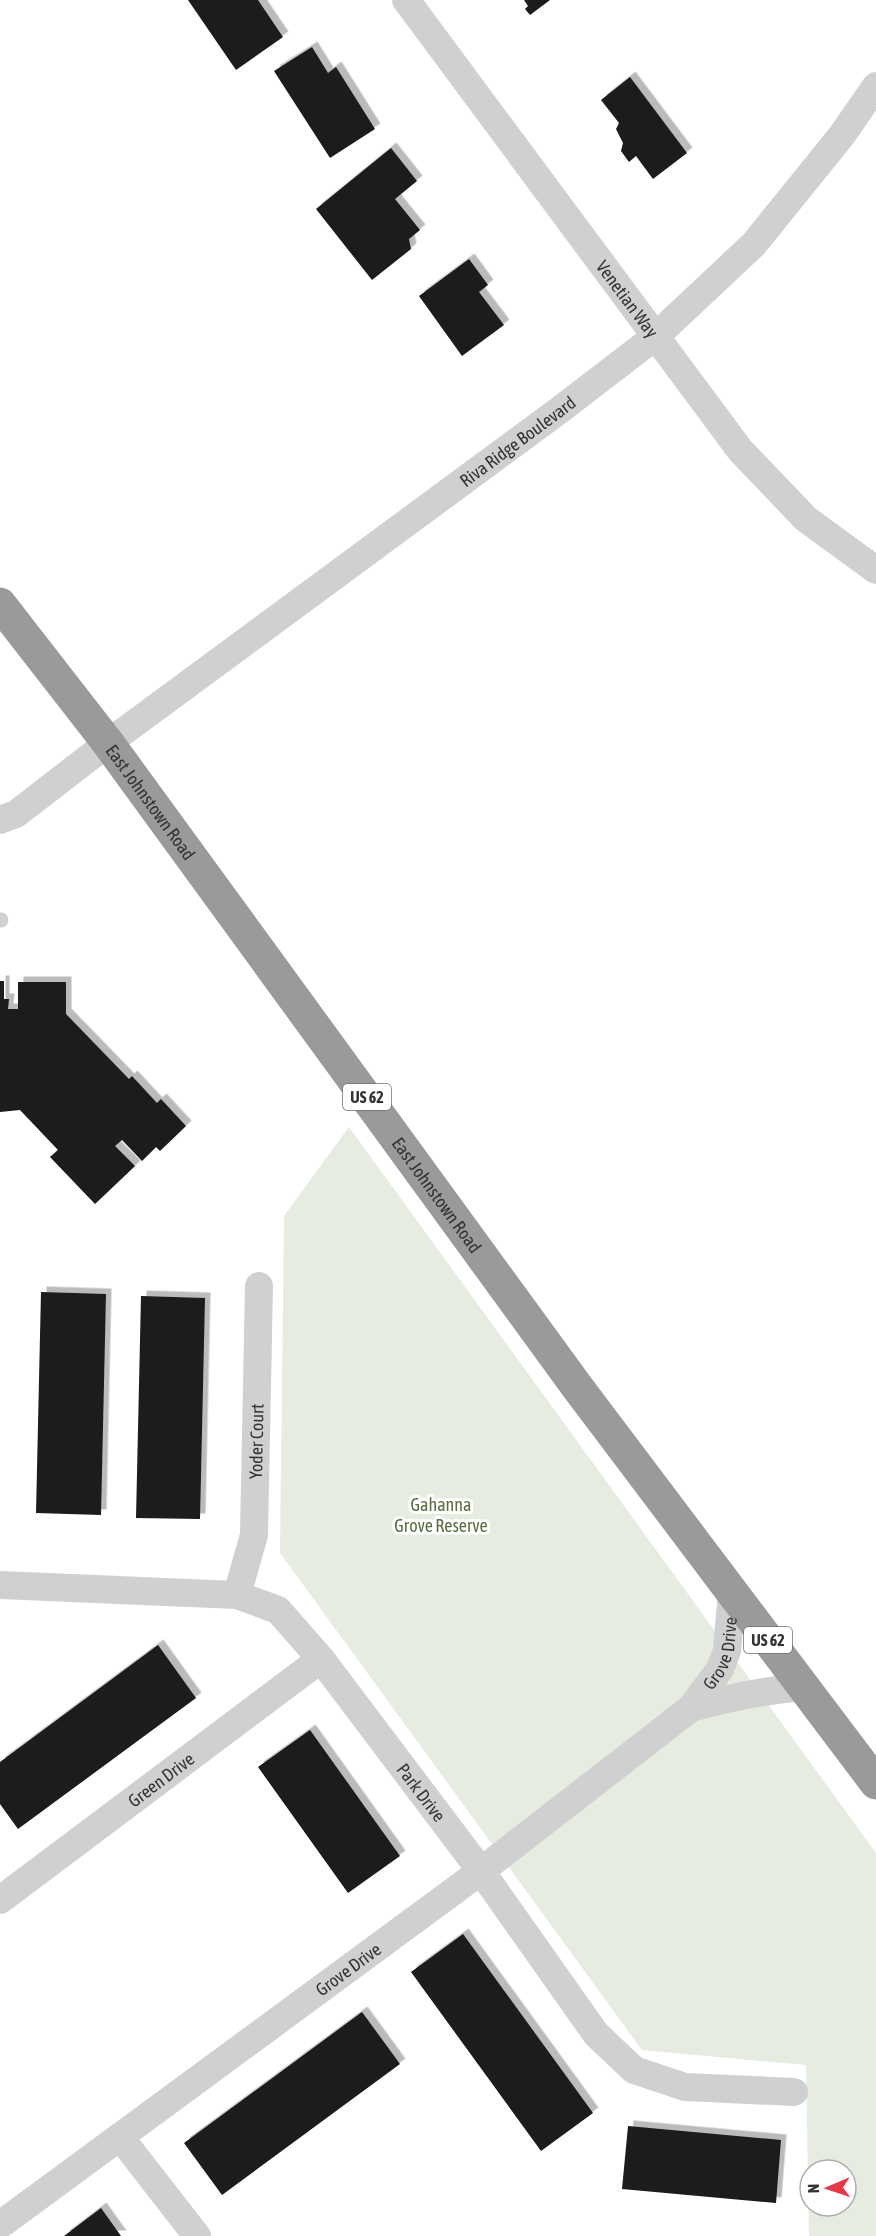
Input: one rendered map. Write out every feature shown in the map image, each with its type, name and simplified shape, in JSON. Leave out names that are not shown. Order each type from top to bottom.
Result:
[{"type":"highway","name":"East Johnstown Road","points":[[0,604],[108,743],[584,1396],[876,1783]]},
{"type":"street","name":"Venetian Way","points":[[406,0],[748,459],[806,519],[876,570]]},
{"type":"street","name":"Riva Ridge Boulevard","points":[[0,820],[16,814],[108,743],[561,409],[656,336],[754,244],[842,135],[876,86]]},
{"type":"street","name":"Yoder Court","points":[[237,1595],[254,1535],[259,1286]]},
{"type":"street","name":"Park Drive","points":[[0,1584],[237,1595],[278,1610],[321,1659],[481,1871],[596,2034],[634,2070],[685,2086],[794,2092]]},
{"type":"street","name":"Grove Drive","points":[[0,2224],[481,1871],[691,1708],[720,1669],[727,1651],[732,1592]]},
{"type":"street","name":"Green Drive","points":[[0,1900],[321,1659]]},
{"type":"street","name":"Grove Drive","points":[[691,1708],[760,1692],[804,1687]]},
{"type":"street","points":[[120,2137],[197,2236]]},
{"type":"green space","name":"Gahanna Grove Reserve","points":[[349,1127],[876,1853],[876,2236],[809,2236],[809,2218],[858,2218],[858,2158],[808,2158],[806,2065],[642,2050],[280,1553],[284,1216]]},
{"type":"building","points":[[188,0],[258,0],[283,37],[236,70]]},
{"type":"building","points":[[524,0],[550,0],[530,15],[525,9],[528,6]]},
{"type":"building","points":[[312,47],[328,73],[336,67],[375,129],[330,158],[274,71]]},
{"type":"building","points":[[630,77],[687,153],[653,179],[636,156],[629,162],[621,151],[623,143],[616,129],[619,123],[601,100]]},
{"type":"building","points":[[391,148],[417,181],[395,199],[420,230],[409,239],[411,249],[372,280],[316,209]]},
{"type":"building","points":[[469,259],[488,285],[479,292],[504,325],[462,356],[419,296]]},
{"type":"building","points":[[0,981],[4,981],[4,999],[9,999],[8,1009],[18,1009],[18,982],[66,982],[66,1014],[129,1079],[132,1076],[157,1103],[161,1099],[186,1126],[160,1151],[156,1147],[142,1161],[122,1140],[115,1146],[135,1166],[95,1204],[50,1157],[58,1150],[20,1110],[0,1112]]},
{"type":"building","points":[[41,1292],[106,1294],[101,1515],[36,1513]]},
{"type":"building","points":[[141,1296],[205,1298],[200,1519],[136,1518]]},
{"type":"building","points":[[158,1645],[196,1698],[18,1829],[0,1804],[0,1762]]},
{"type":"building","points":[[310,1730],[400,1856],[348,1893],[258,1767]]},
{"type":"building","points":[[463,1934],[593,2113],[541,2151],[411,1972]]},
{"type":"building","points":[[362,2012],[400,2064],[222,2195],[184,2143]]},
{"type":"building","points":[[628,2126],[781,2140],[776,2203],[622,2189]]},
{"type":"building","points":[[101,2208],[121,2236],[64,2236]]}]
